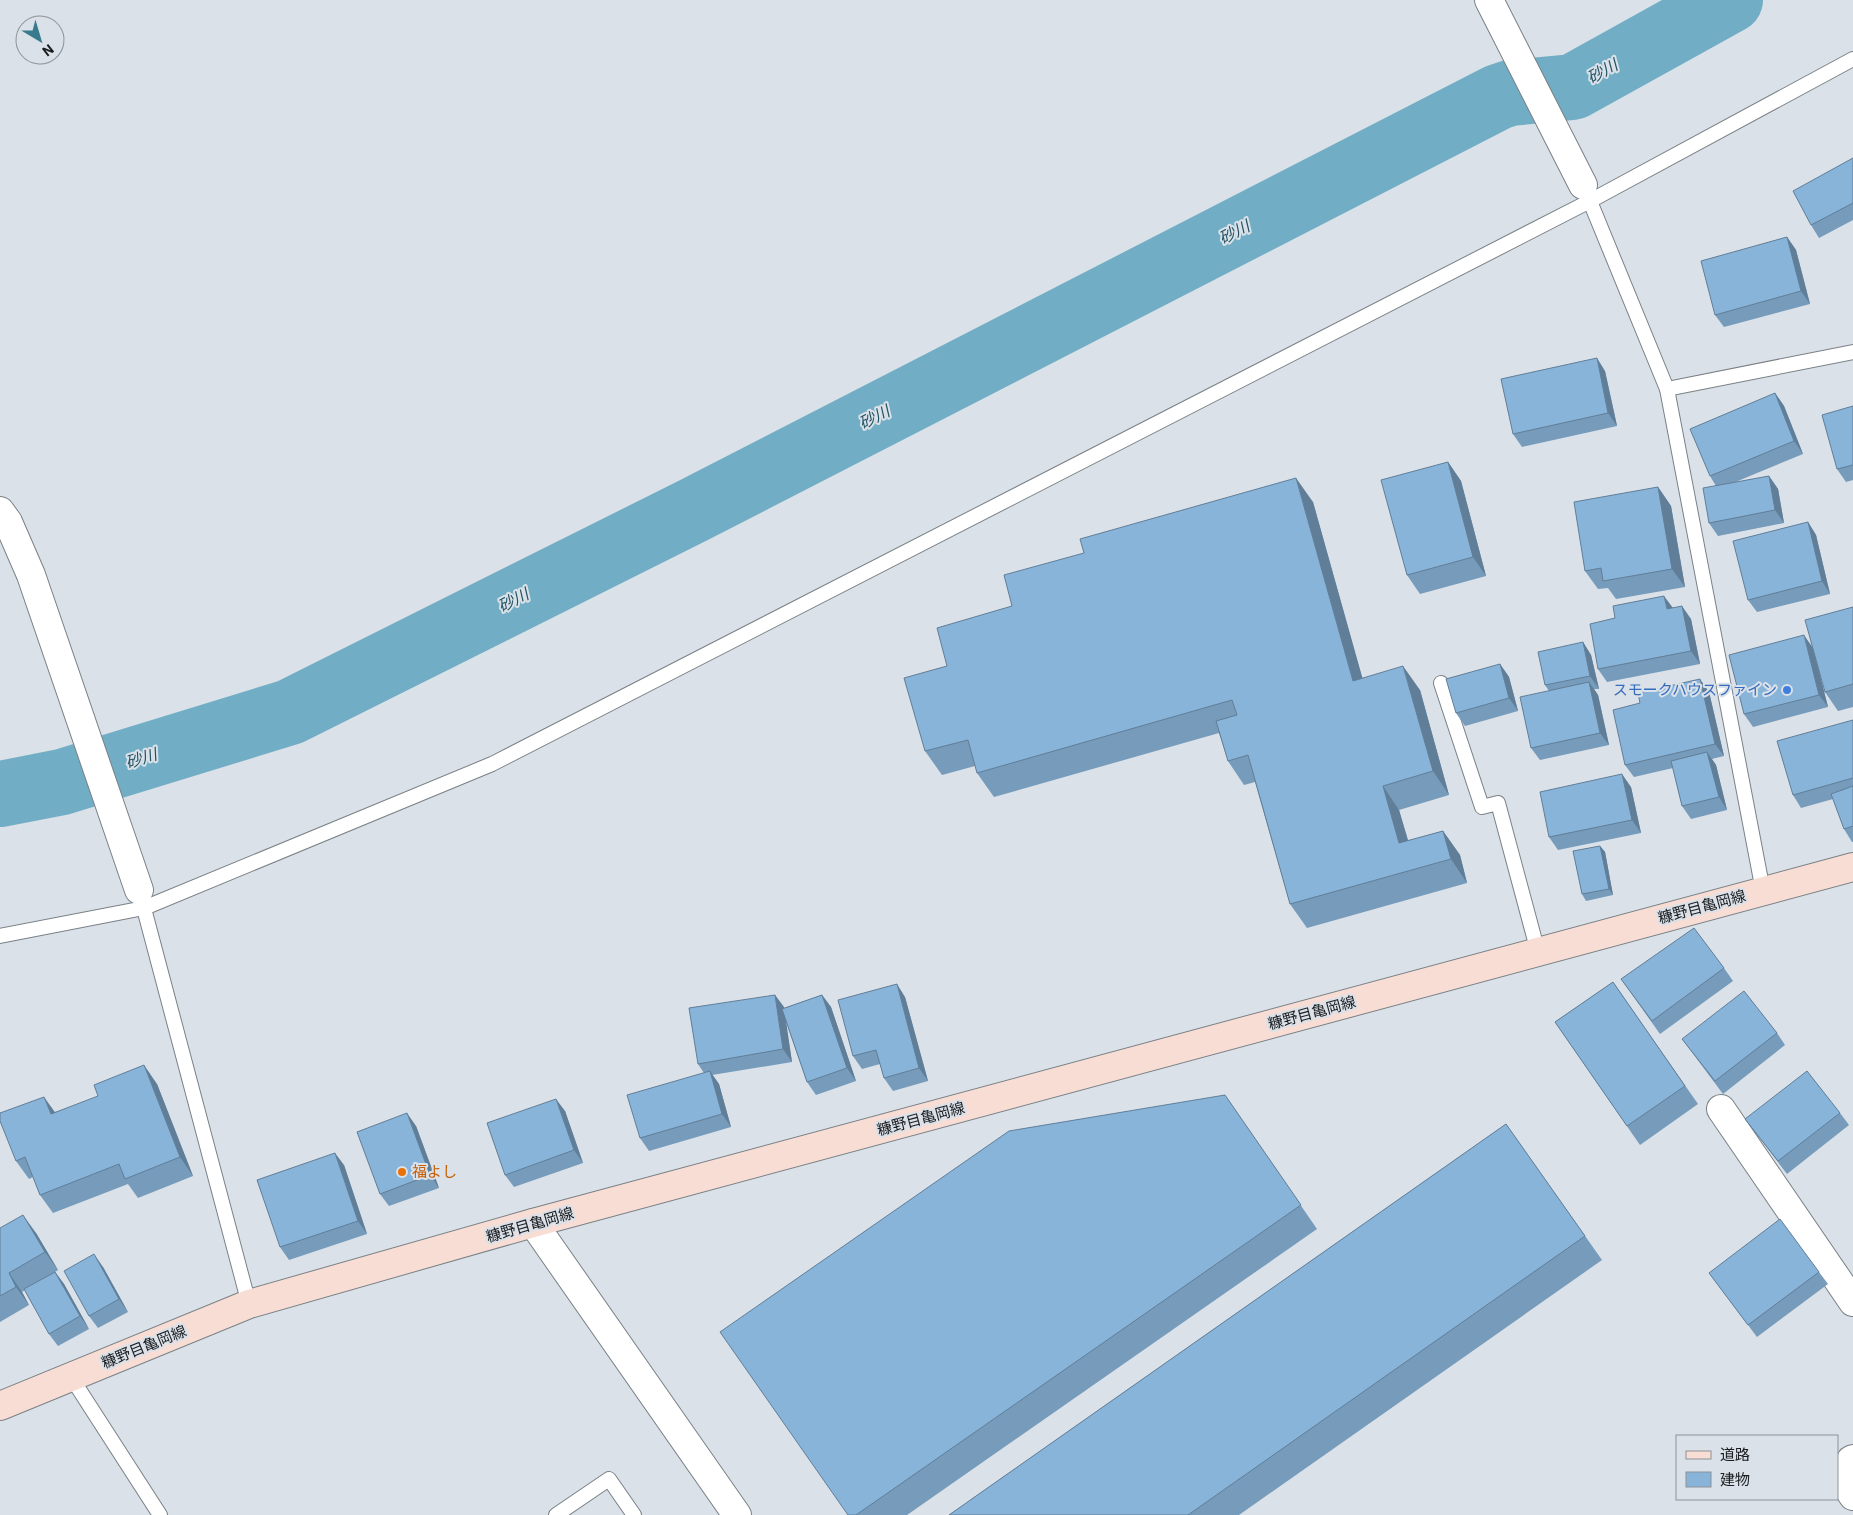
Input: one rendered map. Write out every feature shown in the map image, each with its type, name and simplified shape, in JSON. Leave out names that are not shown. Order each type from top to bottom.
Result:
[{"type":"main road","name":"糠野目亀岡線","points":[[0,1406],[249,1304],[533,1223],[1853,867]]},
{"type":"street","points":[[1489,0],[1586,193]]},
{"type":"street","points":[[0,511],[8,522],[31,575],[142,899]]},
{"type":"street","points":[[1721,1109],[1853,1302]]},
{"type":"street","points":[[533,1223],[737,1515]]},
{"type":"street","points":[[1853,1459],[1851,1460],[1847,1487],[1853,1496]]},
{"type":"lane","points":[[0,936],[142,899],[492,764],[1586,193],[1853,59]]},
{"type":"lane","points":[[1586,193],[1667,389],[1762,891]]},
{"type":"lane","points":[[1667,389],[1853,352]]},
{"type":"lane","points":[[1441,682],[1482,807],[1498,803],[1538,952]]},
{"type":"lane","points":[[142,899],[249,1304]]},
{"type":"lane","points":[[71,1378],[160,1515]]},
{"type":"lane","points":[[556,1515],[609,1479],[634,1515]]},
{"type":"building","points":[[1853,158],[1853,203],[1811,225],[1793,191]]},
{"type":"building","points":[[1787,237],[1801,291],[1715,315],[1701,261]]},
{"type":"building","points":[[1597,358],[1608,413],[1513,434],[1501,379]]},
{"type":"building","points":[[1775,393],[1794,441],[1710,476],[1690,429]]},
{"type":"building","points":[[1853,406],[1853,465],[1837,469],[1822,415]]},
{"type":"building","points":[[1448,462],[1473,557],[1407,575],[1381,480]]},
{"type":"building","points":[[1769,476],[1775,510],[1709,523],[1703,488]]},
{"type":"building","points":[[1296,478],[1353,681],[1403,666],[1433,771],[1383,786],[1399,843],[1443,831],[1451,859],[1290,904],[1248,755],[1228,761],[1216,721],[1237,715],[1232,700],[977,773],[968,740],[925,751],[904,678],[947,666],[937,628],[1012,606],[1004,575],[1084,553],[1080,539]]},
{"type":"building","points":[[1658,487],[1672,569],[1603,581],[1601,568],[1585,571],[1574,502]]},
{"type":"building","points":[[1808,522],[1822,581],[1748,600],[1733,541]]},
{"type":"building","points":[[1664,596],[1667,609],[1682,606],[1691,651],[1598,669],[1590,624],[1615,618],[1613,606]]},
{"type":"building","points":[[1853,607],[1853,684],[1825,692],[1805,620]]},
{"type":"building","points":[[1804,635],[1819,695],[1744,714],[1729,655]]},
{"type":"building","points":[[1583,642],[1590,676],[1545,685],[1538,652]]},
{"type":"building","points":[[1500,664],[1509,698],[1456,713],[1446,679]]},
{"type":"building","points":[[1700,679],[1715,744],[1625,765],[1613,710],[1640,703],[1638,693]]},
{"type":"building","points":[[1589,682],[1600,733],[1531,748],[1520,697]]},
{"type":"building","points":[[1853,720],[1853,778],[1793,795],[1777,741]]},
{"type":"building","points":[[1707,752],[1719,797],[1682,806],[1671,761]]},
{"type":"building","points":[[1622,774],[1632,820],[1549,837],[1540,792]]},
{"type":"building","points":[[1853,786],[1853,826],[1844,829],[1831,794]]},
{"type":"building","points":[[1600,846],[1609,889],[1582,894],[1573,851]]},
{"type":"building","points":[[1694,928],[1724,968],[1652,1021],[1621,979]]},
{"type":"building","points":[[1613,982],[1685,1086],[1627,1126],[1555,1022]]},
{"type":"building","points":[[897,984],[919,1068],[884,1078],[876,1050],[853,1056],[838,1000]]},
{"type":"building","points":[[1744,991],[1777,1033],[1715,1081],[1682,1039]]},
{"type":"building","points":[[775,995],[783,1049],[698,1064],[689,1008]]},
{"type":"building","points":[[822,995],[847,1068],[807,1082],[782,1009]]},
{"type":"building","points":[[144,1065],[180,1157],[125,1179],[119,1164],[40,1195],[25,1157],[16,1161],[0,1121],[0,1113],[44,1097],[51,1114],[98,1096],[94,1085]]},
{"type":"building","points":[[710,1071],[722,1114],[640,1138],[627,1095]]},
{"type":"building","points":[[1807,1071],[1840,1113],[1778,1161],[1745,1119]]},
{"type":"building","points":[[1225,1095],[1301,1205],[856,1515],[848,1515],[720,1332],[1009,1131]]},
{"type":"building","points":[[556,1099],[574,1150],[505,1175],[487,1123]]},
{"type":"building","points":[[407,1113],[430,1175],[380,1194],[357,1132]]},
{"type":"building","points":[[1506,1124],[1585,1236],[1188,1515],[949,1515]]},
{"type":"building","points":[[335,1153],[358,1221],[280,1247],[257,1180]]},
{"type":"building","points":[[23,1215],[45,1252],[9,1273],[16,1287],[0,1296],[0,1228]]},
{"type":"building","points":[[1780,1219],[1819,1272],[1748,1325],[1709,1273]]},
{"type":"building","points":[[94,1254],[119,1299],[89,1316],[64,1271]]},
{"type":"building","points":[[55,1272],[80,1316],[49,1334],[24,1289]]},
{"type":"waterway","name":"砂川","points":[[0,794],[62,782],[290,712],[694,510],[1498,97],[1510,93],[1573,87],[1730,0]]},
{"type":"place","name":"スモークハウスファイン","points":[[1787,690]]},
{"type":"place","name":"福よし","points":[[402,1172]]}]
